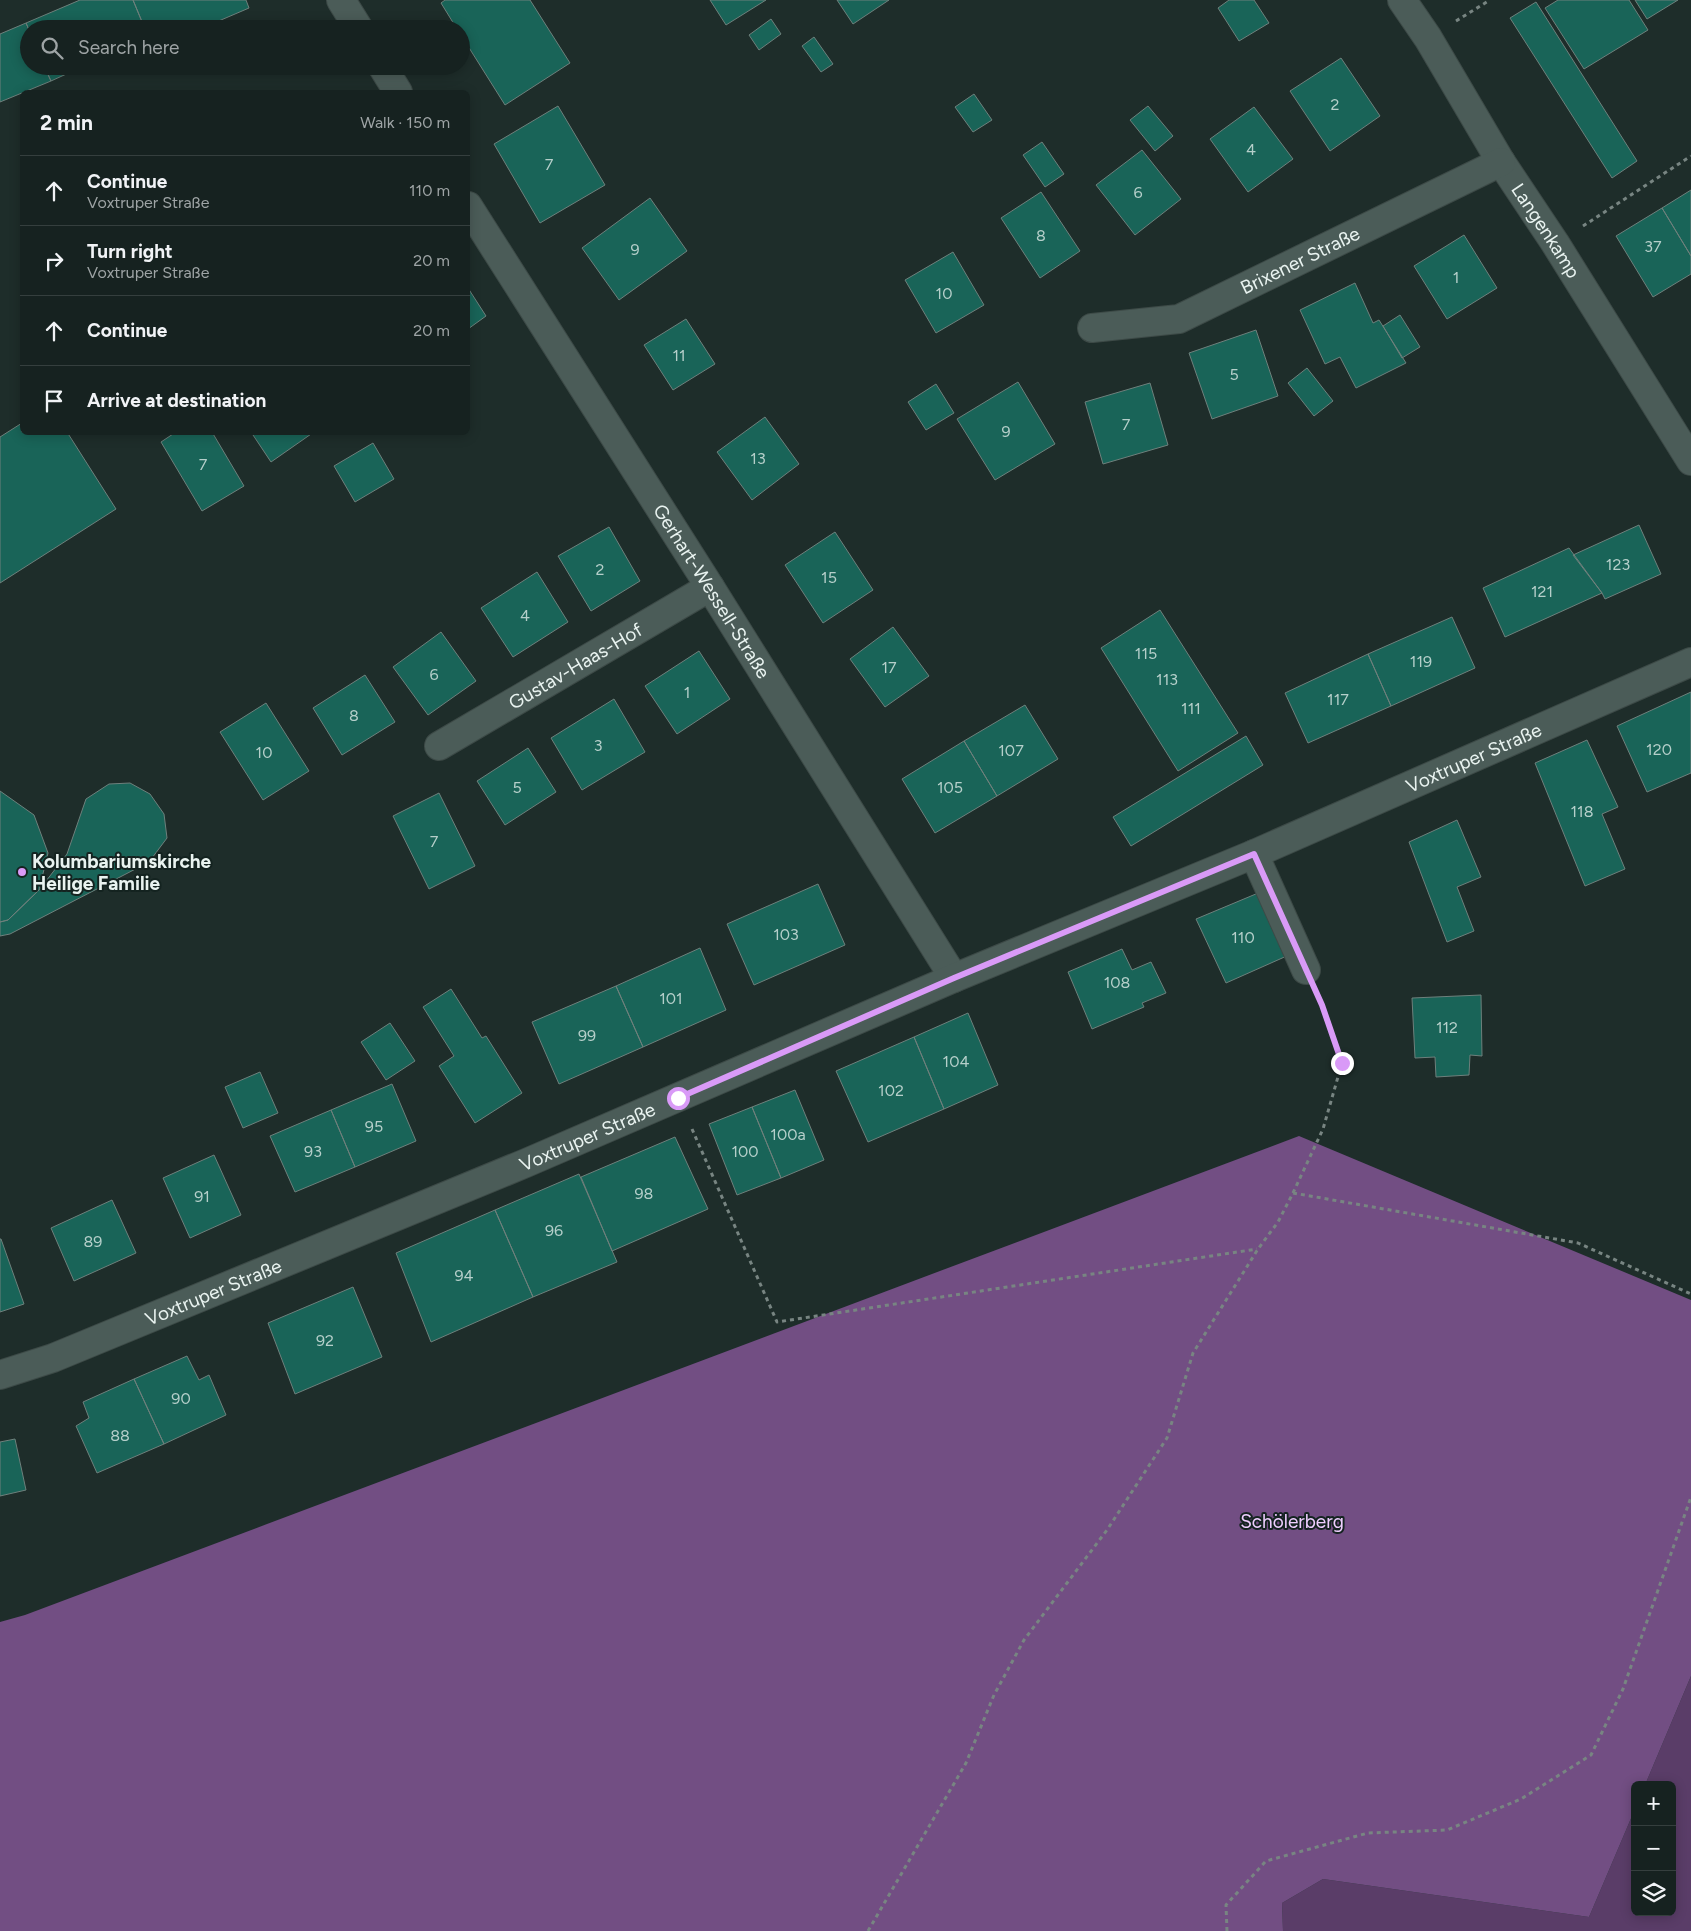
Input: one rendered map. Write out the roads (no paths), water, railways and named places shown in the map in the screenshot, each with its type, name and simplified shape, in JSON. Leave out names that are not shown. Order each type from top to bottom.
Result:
[{"type":"street","points":[[341,0],[353,20]]},
{"type":"street","name":"Langenkamp","points":[[1402,0],[1428,38],[1501,162],[1555,244],[1691,461]]},
{"type":"street","points":[[388,75],[397,90]]},
{"type":"street","name":"Brixener Straße","points":[[1092,328],[1179,319],[1501,162]]},
{"type":"street","name":"Gerhart-Wessell-Straße","points":[[470,214],[710,587],[954,978]]},
{"type":"street","name":"Gustav-Haas-Hof","points":[[439,746],[710,587]]},
{"type":"street","name":"Voxtruper Straße","points":[[0,1375],[53,1358],[526,1163],[954,978],[1254,854],[1691,662]]},
{"type":"street","points":[[1254,854],[1306,970]]},
{"type":"place","name":"Kolumbariumskirche Heilige Familie","points":[[22,872]]},
{"type":"park label","name":"Schölerberg","points":[[1292,1521]]}]
